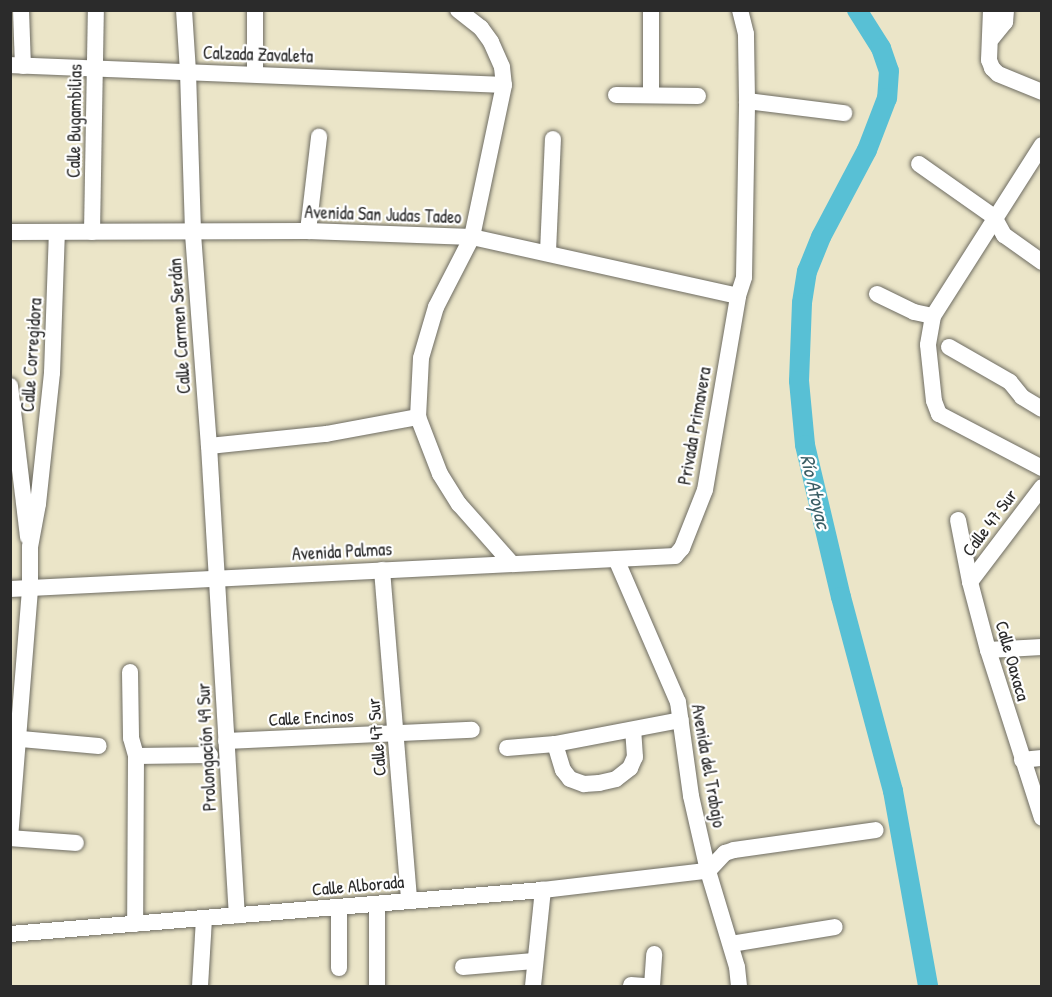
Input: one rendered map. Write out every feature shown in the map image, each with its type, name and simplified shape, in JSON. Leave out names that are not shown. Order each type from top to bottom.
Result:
[{"type":"street","points":[[17,66],[21,10]]},
{"type":"street","name":"Calle Bugambilias","points":[[92,232],[96,10]]},
{"type":"street","name":"Calle Carmen Serdán","points":[[184,10],[193,234],[216,577]]},
{"type":"street","points":[[255,10],[255,74]]},
{"type":"street","points":[[458,10],[481,28],[491,42],[502,67],[504,85],[472,237],[436,307],[429,327],[421,358],[418,417],[440,474],[459,504],[512,564]]},
{"type":"street","points":[[651,10],[651,95]]},
{"type":"street","name":"Privada Primavera","points":[[675,556],[682,548],[705,490],[740,292],[747,101],[746,34],[740,10]]},
{"type":"street","points":[[991,10],[992,38],[989,60],[992,68],[998,74],[1041,92]]},
{"type":"street","points":[[992,38],[1005,22],[1006,10]]},
{"type":"street","name":"Calzada Zavaleta","points":[[17,66],[504,85]]},
{"type":"street","points":[[616,95],[698,96]]},
{"type":"street","points":[[747,101],[844,113]]},
{"type":"street","points":[[308,231],[319,137]]},
{"type":"street","points":[[548,252],[553,139]]},
{"type":"street","points":[[1041,145],[933,316],[928,345],[934,401],[939,414],[1041,468]]},
{"type":"street","points":[[919,164],[994,217],[1004,235],[1041,262]]},
{"type":"street","name":"Avenida San Judas Tadeo","points":[[10,232],[193,234],[308,231],[472,237],[740,292]]},
{"type":"street","name":"Calle Corregidora","points":[[10,838],[14,739],[30,587],[30,547],[38,504],[52,373],[57,232]]},
{"type":"street","points":[[877,294],[914,312],[933,316]]},
{"type":"street","points":[[949,347],[1010,382],[1022,397],[1041,409]]},
{"type":"street","points":[[10,386],[30,547]]},
{"type":"street","points":[[209,446],[326,434],[418,417]]},
{"type":"street","name":"Calle 47 Sur","points":[[970,582],[1041,487]]},
{"type":"street","name":"Calle Oaxaca","points":[[958,520],[970,582],[988,650],[1041,818]]},
{"type":"street","name":"Avenida Palmas","points":[[10,589],[675,556]]},
{"type":"street","name":"Avenida del Trabajo","points":[[616,559],[673,687],[681,720],[691,796],[708,871],[731,945],[739,987]]},
{"type":"street","name":"Calle 47 Sur","points":[[382,570],[409,901]]},
{"type":"street","name":"Prolongación 49 Sur","points":[[216,577],[237,915]]},
{"type":"street","points":[[988,650],[1041,647]]},
{"type":"street","points":[[130,672],[131,738],[136,756],[135,924]]},
{"type":"street","points":[[507,748],[555,744],[681,720]]},
{"type":"street","name":"Calle Encinos","points":[[226,741],[472,730]]},
{"type":"street","points":[[555,744],[563,770],[570,779],[584,784],[599,783],[616,779],[630,768],[635,757],[633,730]]},
{"type":"street","points":[[14,739],[99,747]]},
{"type":"street","points":[[136,756],[210,755]]},
{"type":"street","points":[[1022,760],[1041,758]]},
{"type":"street","points":[[708,871],[725,853],[734,850],[876,830]]},
{"type":"street","points":[[10,838],[76,843]]},
{"type":"street","name":"Calle Alborada","points":[[10,934],[543,890],[708,871]]},
{"type":"street","points":[[533,987],[543,890]]},
{"type":"street","points":[[377,987],[378,904]]},
{"type":"street","points":[[339,907],[339,968]]},
{"type":"street","points":[[200,987],[204,918]]},
{"type":"street","points":[[731,945],[835,927]]},
{"type":"street","points":[[652,987],[654,954]]},
{"type":"street","points":[[463,967],[534,961]]},
{"type":"waterway","name":"Río Atoyac","points":[[857,10],[881,48],[889,71],[887,98],[867,150],[821,237],[807,271],[802,303],[799,381],[805,445],[841,597],[893,791],[928,986]]}]
